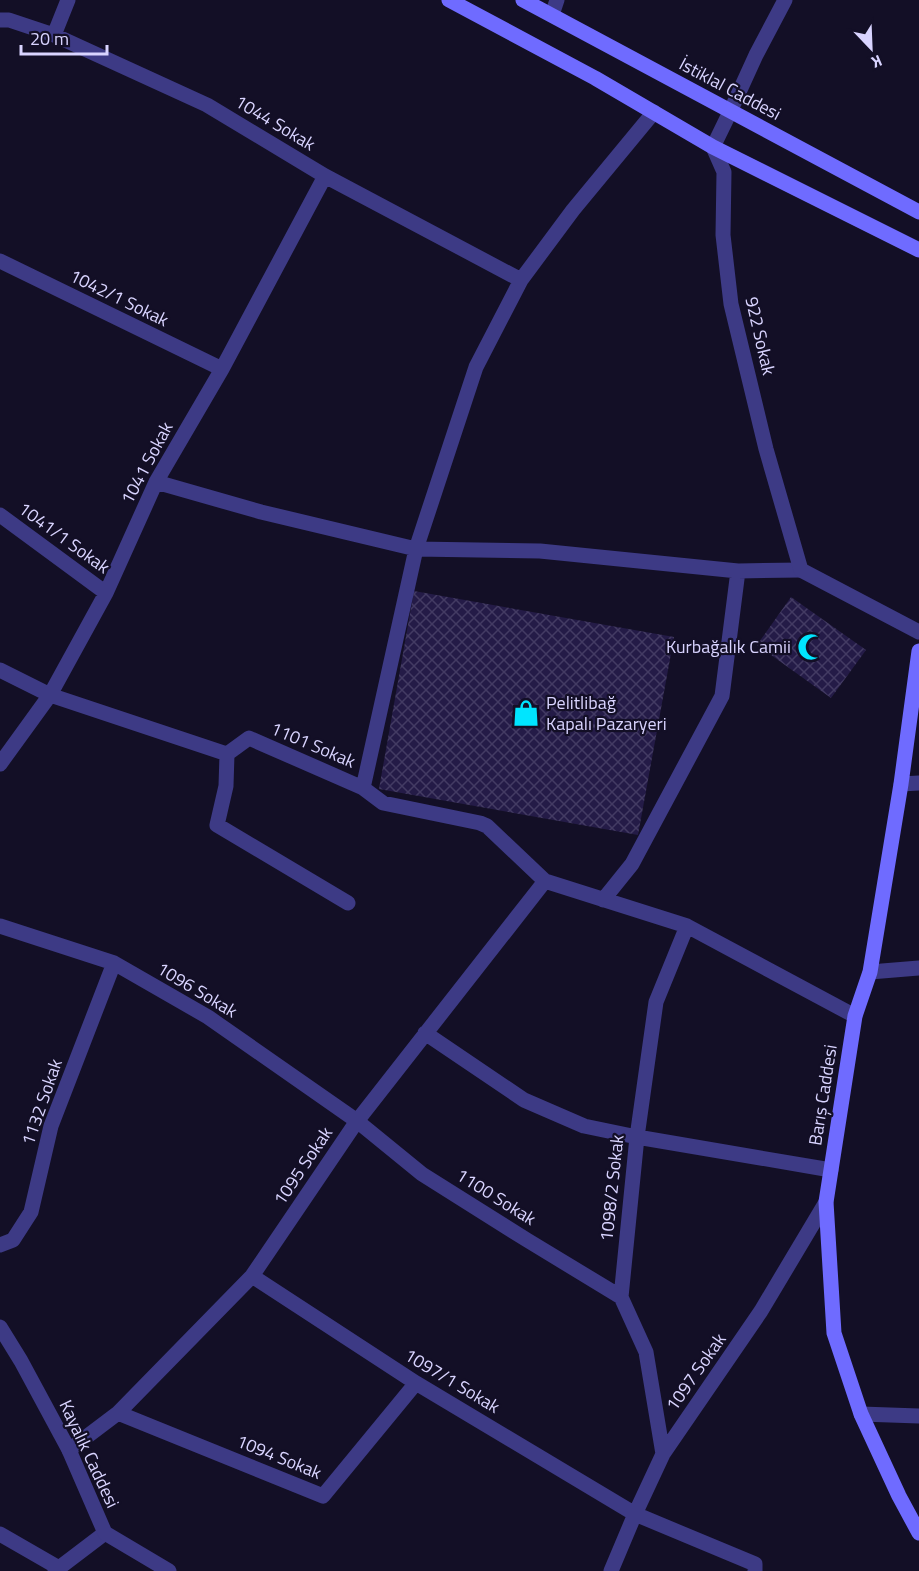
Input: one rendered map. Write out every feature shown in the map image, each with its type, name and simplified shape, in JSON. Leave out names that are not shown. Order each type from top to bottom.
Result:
[{"type":"main road","points":[[449,0],[609,86],[713,147],[919,250]]},
{"type":"main road","name":"İstiklal Caddesi","points":[[523,0],[554,7],[730,112],[919,212]]},
{"type":"main road","name":"Barış Caddesi","points":[[919,651],[901,784],[870,972],[855,1016],[826,1202],[834,1333],[861,1414],[919,1533]]},
{"type":"street","points":[[54,35],[68,0]]},
{"type":"street","points":[[713,147],[756,55],[785,0]]},
{"type":"street","name":"1044 Sokak","points":[[0,20],[9,20],[54,35],[207,105],[324,176],[521,280]]},
{"type":"street","points":[[363,788],[416,549],[476,367],[521,280],[573,210],[654,112]]},
{"type":"street","name":"922 Sokak","points":[[713,147],[724,172],[723,235],[731,304],[766,448],[801,570]]},
{"type":"street","name":"1041 Sokak","points":[[0,764],[50,695],[106,593],[156,482],[222,369],[324,176]]},
{"type":"street","name":"1042/1 Sokak","points":[[0,261],[222,369]]},
{"type":"street","points":[[156,482],[261,512],[416,549],[540,551],[738,571],[801,570],[919,632]]},
{"type":"street","name":"1041/1 Sokak","points":[[0,515],[106,593]]},
{"type":"street","points":[[603,900],[632,864],[722,696],[738,571]]},
{"type":"street","points":[[0,670],[50,695],[227,754],[226,786],[217,825],[348,903]]},
{"type":"street","name":"1101 Sokak","points":[[227,754],[249,738],[363,788],[383,803],[480,823],[487,826],[545,882]]},
{"type":"street","points":[[901,784],[919,783]]},
{"type":"street","points":[[545,882],[687,926],[855,1016]]},
{"type":"street","name":"1095 Sokak","points":[[69,1450],[118,1413],[252,1276],[357,1121],[545,882]]},
{"type":"street","name":"1096 Sokak","points":[[0,926],[114,963],[208,1017],[357,1121]]},
{"type":"street","name":"1098/2 Sokak","points":[[621,1297],[637,1137],[656,1002],[687,926]]},
{"type":"street","name":"1132 Sokak","points":[[0,1245],[13,1239],[31,1212],[51,1126],[114,963]]},
{"type":"street","points":[[870,972],[919,968]]},
{"type":"street","points":[[425,1033],[524,1100],[584,1126],[831,1170]]},
{"type":"street","name":"1100 Sokak","points":[[357,1121],[422,1174],[621,1297]]},
{"type":"street","name":"1097 Sokak","points":[[611,1571],[663,1454],[761,1311],[826,1202]]},
{"type":"street","name":"1097/1 Sokak","points":[[252,1276],[416,1383],[635,1514],[755,1564],[755,1571]]},
{"type":"street","points":[[621,1297],[646,1352],[663,1454]]},
{"type":"street","name":"Kayalık Caddesi","points":[[0,1327],[69,1450],[105,1533],[169,1571]]},
{"type":"street","name":"1094 Sokak","points":[[118,1413],[323,1496],[416,1383]]},
{"type":"street","points":[[861,1414],[919,1416]]},
{"type":"street","points":[[0,1534],[57,1569],[105,1533]]},
{"type":"building","name":"Pelitlibağ Kapalı Pazaryeri","points":[[414,591],[674,637],[638,835],[379,789]]},
{"type":"building","name":"Kurbağalık Camii","points":[[791,597],[866,650],[831,698],[757,645]]},
{"type":"place","name":"Kurbağalık Camii","points":[[811,647]]},
{"type":"place","name":"Pelitlibağ Kapalı Pazaryeri","points":[[526,713]]}]
